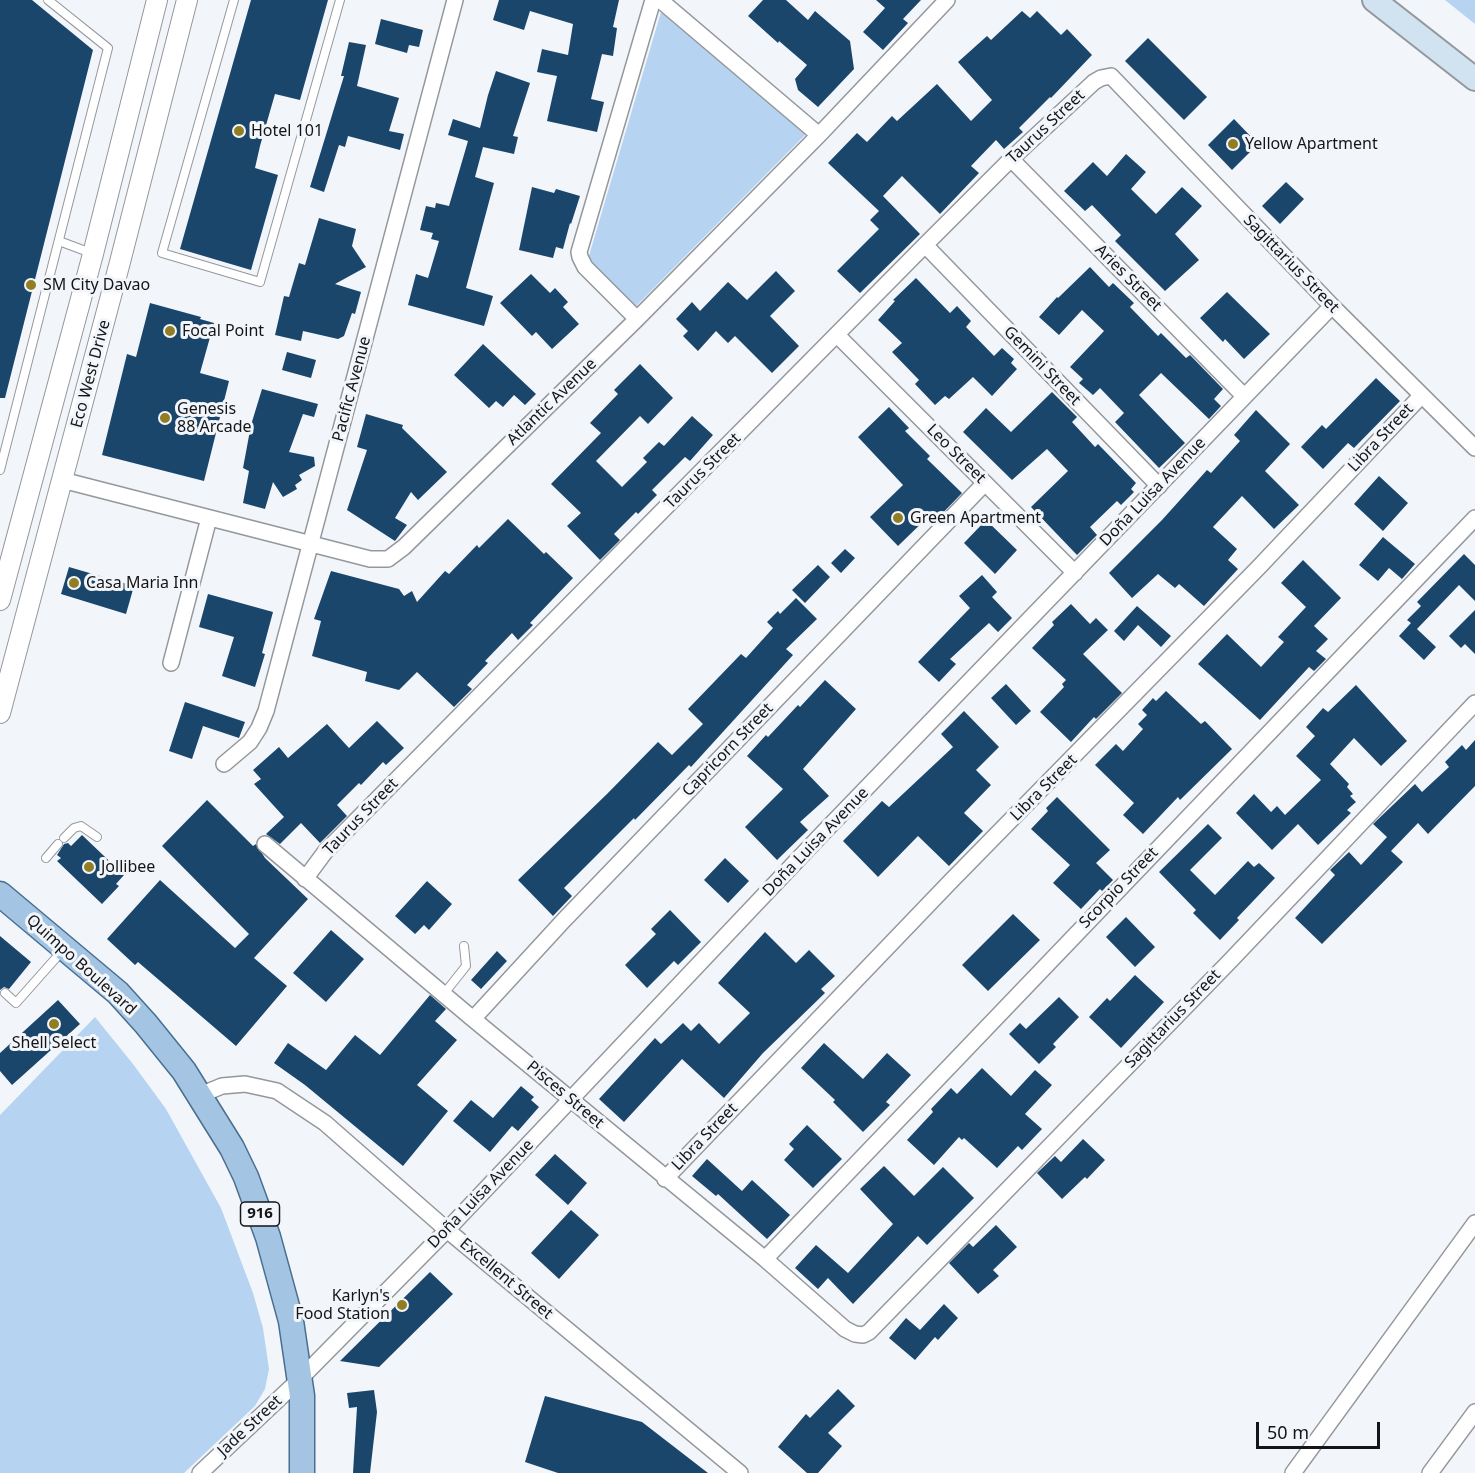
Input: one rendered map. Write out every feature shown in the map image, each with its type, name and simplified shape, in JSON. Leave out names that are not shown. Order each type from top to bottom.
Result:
[{"type":"main road","points":[[1374,0],[1475,79]]},
{"type":"main road","name":"Quimpo Boulevard","points":[[0,894],[118,993],[168,1049],[200,1095],[232,1148],[246,1177],[268,1237],[291,1321],[300,1379],[302,1473]]},
{"type":"street","name":"Eco West Drive","points":[[0,600],[93,254],[157,0]]},
{"type":"street","name":"Eco West Drive","points":[[2,700],[120,262],[187,0]]},
{"type":"street","name":"Pacific Avenue","points":[[224,764],[250,742],[266,711],[455,0]]},
{"type":"street","points":[[636,319],[585,267],[579,252],[659,0],[819,135]]},
{"type":"street","name":"Atlantic Avenue","points":[[62,480],[370,559],[388,559],[396,554],[636,319],[819,135],[947,0]]},
{"type":"street","name":"Taurus Street","points":[[305,879],[325,852],[1011,159],[1094,82],[1111,76]]},
{"type":"street","name":"Sagittarius Street","points":[[1111,76],[1332,306],[1475,448]]},
{"type":"street","name":"Aries Street","points":[[1011,159],[1244,396]]},
{"type":"street","name":"Gemini Street","points":[[925,245],[1159,486]]},
{"type":"street","points":[[93,254],[120,262]]},
{"type":"street","name":"Doña Luisa Avenue","points":[[300,1379],[447,1230],[822,834],[1332,306]]},
{"type":"street","name":"Leo Street","points":[[837,335],[1075,573]]},
{"type":"street","name":"Libra Street","points":[[665,1179],[951,881],[1258,568],[1421,396]]},
{"type":"street","points":[[34,473],[62,480]]},
{"type":"street","name":"Capricorn Street","points":[[472,1019],[564,920],[985,483]]},
{"type":"street","points":[[171,663],[209,518]]},
{"type":"street","name":"Scorpio Street","points":[[765,1259],[1475,518]]},
{"type":"street","name":"Sagittarius Street","points":[[869,1332],[1475,704]]},
{"type":"street","name":"Pisces Street","points":[[265,844],[443,995],[765,1259],[845,1329],[855,1334],[863,1335],[869,1332]]},
{"type":"street","name":"Excellent Street","points":[[200,1095],[222,1086],[245,1084],[277,1091],[325,1123],[447,1230],[740,1473]]},
{"type":"street","points":[[1293,1473],[1475,1223]]},
{"type":"street","name":"Jade Street","points":[[200,1473],[300,1379]]},
{"type":"street","points":[[1430,1473],[1475,1412]]},
{"type":"lane","points":[[0,470],[108,48],[48,0]]},
{"type":"lane","points":[[234,0],[162,253],[260,282],[340,0]]},
{"type":"lane","points":[[59,241],[93,254]]},
{"type":"lane","points":[[46,858],[74,828],[81,826],[97,837]]},
{"type":"lane","points":[[443,995],[466,966],[464,946]]},
{"type":"lane","points":[[5,993],[16,1003],[65,948]]},
{"type":"shaded area","points":[[1445,0],[1475,0],[1475,24]]},
{"type":"shaded area","points":[[661,12],[806,134],[635,307],[588,259]]},
{"type":"shaded area","points":[[95,1017],[166,1109],[221,1208],[253,1293],[263,1328],[269,1369],[265,1389],[255,1406],[184,1473],[0,1473],[0,1115]]},
{"type":"building","points":[[0,0],[32,0],[93,50],[5,398],[0,398]]},
{"type":"building","name":"Hotel 101","points":[[251,0],[328,0],[300,100],[275,94],[260,146],[255,168],[278,175],[251,270],[180,249]]},
{"type":"building","points":[[499,0],[619,0],[613,27],[617,28],[613,56],[602,54],[591,99],[604,102],[597,132],[547,121],[557,76],[537,72],[542,49],[568,55],[573,24],[530,11],[524,30],[493,20]]},
{"type":"building","points":[[763,0],[786,0],[808,20],[815,11],[850,41],[854,69],[818,107],[798,90],[795,79],[807,65],[748,16]]},
{"type":"building","points":[[876,0],[921,0],[903,19],[908,23],[883,50],[863,32],[885,8]]},
{"type":"building","points":[[1022,11],[1030,18],[1037,11],[1061,35],[1067,29],[1092,55],[1019,128],[1023,132],[1004,149],[996,140],[971,166],[979,173],[940,214],[902,176],[883,196],[920,234],[860,293],[837,271],[879,229],[870,220],[879,211],[828,163],[857,133],[867,142],[892,116],[897,121],[937,84],[971,121],[992,100],[958,62],[987,36],[991,40]]},
{"type":"building","points":[[381,19],[423,30],[419,47],[409,45],[407,53],[375,44]]},
{"type":"building","points":[[1148,38],[1207,97],[1184,120],[1125,61]]},
{"type":"building","points":[[349,42],[366,45],[357,86],[399,98],[389,131],[404,134],[400,150],[348,136],[345,147],[339,145],[324,192],[310,187],[344,76],[341,76]]},
{"type":"building","points":[[496,71],[530,83],[513,136],[518,137],[514,154],[483,147],[475,177],[494,183],[466,288],[493,296],[484,326],[408,305],[416,274],[428,278],[439,241],[431,239],[433,233],[420,230],[426,206],[435,208],[436,203],[449,206],[468,141],[448,135],[453,119],[480,128]]},
{"type":"building","name":"Yellow Apartment","points":[[1234,119],[1258,144],[1232,170],[1208,145]]},
{"type":"building","points":[[1126,154],[1146,172],[1131,189],[1156,214],[1182,187],[1202,206],[1175,234],[1199,260],[1165,291],[1115,241],[1121,235],[1092,205],[1085,211],[1064,191],[1093,162],[1107,176]]},
{"type":"building","points":[[1286,182],[1304,199],[1280,224],[1262,206]]},
{"type":"building","points":[[532,187],[554,193],[556,189],[580,196],[563,249],[556,247],[553,258],[519,250]]},
{"type":"building","points":[[319,218],[356,229],[352,246],[366,267],[335,284],[361,292],[355,314],[352,313],[344,336],[338,339],[303,331],[301,341],[275,335],[284,296],[289,297],[299,263],[305,265]]},
{"type":"building","points":[[1090,267],[1109,287],[1113,283],[1134,303],[1130,307],[1158,336],[1161,333],[1186,358],[1190,355],[1223,389],[1214,399],[1221,406],[1209,419],[1161,373],[1139,395],[1185,443],[1159,468],[1115,422],[1124,413],[1100,388],[1093,395],[1079,383],[1083,379],[1070,367],[1104,331],[1082,310],[1059,335],[1039,317]]},
{"type":"building","points":[[776,271],[795,291],[770,316],[799,346],[772,373],[735,336],[728,343],[716,331],[698,351],[683,336],[688,331],[676,319],[692,302],[700,311],[728,282],[747,300]]},
{"type":"building","points":[[531,274],[550,293],[555,288],[568,302],[563,307],[579,324],[552,349],[536,332],[532,336],[500,303]]},
{"type":"building","points":[[916,278],[950,313],[957,306],[971,321],[966,327],[994,356],[1002,348],[1014,359],[1011,363],[1017,369],[992,396],[973,377],[949,399],[945,396],[935,405],[915,384],[919,380],[892,352],[902,343],[878,320],[895,301],[893,300]]},
{"type":"building","points":[[1227,292],[1270,334],[1244,359],[1225,339],[1223,342],[1200,318]]},
{"type":"building","name":"Genesis 88 Arcade","points":[[150,303],[201,317],[200,319],[214,323],[200,373],[229,381],[204,481],[102,455],[127,354],[136,357]]},
{"type":"building","points":[[483,344],[536,394],[525,405],[514,395],[503,407],[496,401],[489,408],[454,375]]},
{"type":"building","points":[[287,352],[316,360],[311,378],[282,370]]},
{"type":"building","points":[[640,364],[673,398],[648,424],[640,416],[596,461],[622,487],[647,462],[643,458],[659,442],[664,446],[692,416],[713,435],[690,461],[685,457],[652,490],[657,495],[614,534],[620,540],[600,560],[567,526],[581,513],[551,484],[601,433],[590,423],[618,394],[614,390]]},
{"type":"building","points":[[1376,378],[1400,401],[1354,448],[1348,443],[1323,469],[1301,447],[1322,425],[1326,429]]},
{"type":"building","points":[[262,389],[318,404],[314,417],[303,414],[289,452],[314,457],[315,466],[299,475],[302,480],[295,485],[297,489],[283,497],[273,482],[265,509],[243,503],[249,471],[243,468],[251,425]]},
{"type":"building","points":[[1052,392],[1077,417],[1072,422],[1095,447],[1098,444],[1136,483],[1131,489],[1134,492],[1121,505],[1117,501],[1090,527],[1097,535],[1077,555],[1031,507],[1068,471],[1047,449],[1012,480],[963,432],[986,408],[1011,432]]},
{"type":"building","points":[[889,407],[909,428],[905,431],[930,456],[927,459],[962,493],[937,519],[931,514],[898,546],[870,517],[903,485],[858,437]]},
{"type":"building","points":[[1256,410],[1290,444],[1265,471],[1299,505],[1274,529],[1242,496],[1213,527],[1237,549],[1228,560],[1238,569],[1204,606],[1179,584],[1175,588],[1158,574],[1132,598],[1109,573],[1162,520],[1207,470],[1211,473],[1240,441],[1234,435]]},
{"type":"building","points":[[366,414],[403,425],[402,428],[447,472],[418,500],[411,492],[395,518],[407,525],[395,541],[347,510],[367,450],[357,447]]},
{"type":"building","points":[[1379,476],[1408,503],[1383,531],[1354,504]]},
{"type":"building","points":[[508,519],[573,578],[530,623],[533,625],[518,640],[512,633],[485,661],[488,663],[467,685],[472,689],[454,707],[417,672],[399,690],[365,681],[367,672],[312,656],[321,621],[314,619],[331,571],[399,589],[404,596],[412,591],[417,602],[445,571],[449,574],[477,545],[479,548]]},
{"type":"building","points":[[986,520],[1017,550],[995,574],[964,543]]},
{"type":"building","points":[[1383,537],[1415,564],[1402,579],[1389,568],[1378,581],[1359,565]]},
{"type":"building","points":[[845,549],[855,558],[841,573],[831,563]]},
{"type":"building","points":[[1464,554],[1475,565],[1475,601],[1459,585],[1417,629],[1436,647],[1424,660],[1399,636],[1411,623],[1407,620],[1421,606],[1417,602]]},
{"type":"building","points":[[1303,560],[1341,598],[1314,626],[1328,639],[1316,651],[1326,659],[1314,671],[1309,667],[1260,720],[1198,664],[1227,634],[1261,667],[1284,642],[1278,637],[1306,607],[1281,583]]},
{"type":"building","points":[[818,565],[830,577],[805,603],[792,590]]},
{"type":"building","points":[[69,567],[134,586],[126,614],[61,594]]},
{"type":"building","points":[[982,575],[997,592],[992,597],[1012,618],[998,632],[989,623],[950,659],[956,664],[939,682],[918,662],[970,608],[959,596]]},
{"type":"building","points":[[208,594],[273,612],[262,653],[265,654],[255,687],[222,676],[234,637],[199,627]]},
{"type":"building","points":[[796,598],[817,619],[786,649],[793,655],[691,767],[689,765],[564,888],[572,896],[553,916],[518,880],[658,742],[672,755],[703,724],[688,709],[741,654],[746,658],[773,628],[767,622],[778,611],[780,614]]},
{"type":"building","points":[[1071,604],[1090,624],[1096,618],[1108,630],[1083,654],[1122,693],[1096,719],[1094,717],[1071,742],[1040,712],[1064,687],[1062,684],[1066,680],[1032,648],[1054,625],[1052,622]]},
{"type":"building","points":[[1137,606],[1171,636],[1161,647],[1138,625],[1124,641],[1114,631]]},
{"type":"building","points":[[1475,610],[1475,654],[1465,644],[1461,648],[1449,636]]},
{"type":"building","points":[[825,680],[856,709],[803,769],[829,796],[800,822],[808,830],[777,860],[745,827],[783,789],[747,756],[798,705],[800,707]]},
{"type":"building","points":[[1006,684],[1031,711],[1016,725],[991,698]]},
{"type":"building","points":[[1356,685],[1407,741],[1381,766],[1354,738],[1330,764],[1349,784],[1347,787],[1353,794],[1350,796],[1356,802],[1347,810],[1351,813],[1318,845],[1298,824],[1272,850],[1236,813],[1254,794],[1271,812],[1277,806],[1285,815],[1321,780],[1296,756],[1315,736],[1306,727],[1323,708],[1328,712]]},
{"type":"building","points":[[1166,691],[1201,724],[1205,721],[1232,749],[1180,800],[1178,797],[1143,834],[1123,815],[1134,803],[1095,765],[1116,744],[1123,751],[1143,729],[1138,724],[1147,715],[1142,710],[1153,698],[1156,701]]},
{"type":"building","points":[[185,702],[245,722],[239,738],[203,726],[192,759],[169,751]]},
{"type":"building","points":[[964,711],[999,747],[976,770],[991,785],[964,813],[983,831],[949,866],[918,836],[878,877],[843,841],[882,801],[889,807],[953,747],[941,734]]},
{"type":"building","points":[[377,721],[404,748],[386,765],[383,762],[337,805],[347,816],[320,843],[301,823],[280,844],[266,834],[284,817],[254,784],[261,779],[253,770],[279,747],[288,758],[327,724],[349,748]]},
{"type":"building","points":[[1475,740],[1475,786],[1428,834],[1418,823],[1391,851],[1403,862],[1322,944],[1295,918],[1335,875],[1330,870],[1349,852],[1361,865],[1387,837],[1373,824],[1415,784],[1422,792],[1449,767],[1445,762],[1462,745],[1466,750]]},
{"type":"building","points":[[1057,797],[1110,850],[1096,863],[1113,880],[1102,891],[1100,889],[1081,909],[1053,883],[1070,865],[1031,829],[1048,811],[1046,808]]},
{"type":"building","points":[[207,800],[253,846],[256,844],[265,858],[308,899],[254,958],[287,986],[236,1046],[138,962],[135,965],[107,939],[160,880],[235,948],[249,934],[162,846]]},
{"type":"building","points":[[1208,824],[1222,838],[1190,870],[1215,895],[1248,861],[1254,867],[1259,863],[1275,878],[1237,918],[1239,920],[1220,940],[1193,913],[1196,910],[1159,872]]},
{"type":"building","name":"Jollibee","points":[[82,835],[124,875],[116,884],[119,886],[102,904],[57,861],[61,858],[57,855],[64,844],[68,843],[71,846]]},
{"type":"building","points":[[725,858],[749,881],[728,903],[704,880]]},
{"type":"building","points":[[427,881],[452,904],[429,930],[424,925],[415,934],[395,916]]},
{"type":"building","points":[[670,910],[701,942],[678,965],[674,961],[647,988],[625,965],[656,934],[651,929]]},
{"type":"building","points":[[1013,914],[1040,940],[988,991],[962,965]]},
{"type":"building","points":[[1126,917],[1155,947],[1135,967],[1106,937]]},
{"type":"building","points":[[331,930],[364,959],[326,1002],[293,973]]},
{"type":"building","points":[[765,932],[796,963],[809,950],[835,976],[821,989],[825,993],[763,1053],[724,1098],[682,1059],[624,1122],[599,1099],[655,1038],[661,1044],[683,1023],[691,1031],[699,1023],[719,1044],[750,1013],[718,983]]},
{"type":"building","points":[[0,936],[31,962],[9,989],[4,987],[0,990]]},
{"type":"building","points":[[497,951],[507,961],[481,989],[471,980]]},
{"type":"building","points":[[1135,975],[1164,1002],[1121,1048],[1089,1017],[1107,998],[1110,1001]]},
{"type":"building","points":[[430,995],[446,1009],[435,1021],[457,1040],[417,1085],[448,1111],[403,1166],[305,1085],[274,1063],[288,1043],[326,1070],[355,1035],[380,1055]]},
{"type":"building","points":[[1059,997],[1079,1017],[1053,1044],[1056,1047],[1039,1064],[1009,1034],[1020,1023],[1026,1029]]},
{"type":"building","points":[[58,1000],[80,1024],[12,1085],[0,1071],[0,1053]]},
{"type":"building","points":[[824,1043],[863,1079],[887,1053],[911,1075],[886,1102],[890,1105],[863,1132],[833,1102],[835,1100],[801,1068]]},
{"type":"building","points":[[982,1068],[1011,1096],[1035,1070],[1052,1085],[1025,1114],[1042,1129],[1022,1150],[1018,1146],[997,1168],[964,1138],[962,1140],[959,1137],[934,1165],[907,1140],[951,1088],[957,1094]]},
{"type":"building","points":[[521,1086],[534,1097],[531,1100],[539,1107],[518,1131],[512,1126],[490,1152],[453,1121],[471,1100],[493,1118]]},
{"type":"building","points":[[807,1125],[842,1159],[813,1188],[784,1160],[794,1149],[789,1144]]},
{"type":"building","points":[[1083,1139],[1105,1160],[1087,1179],[1085,1177],[1062,1199],[1037,1173],[1055,1156],[1061,1162]]},
{"type":"building","points":[[555,1154],[587,1183],[568,1205],[535,1175]]},
{"type":"building","points":[[707,1159],[742,1191],[752,1180],[790,1215],[767,1239],[718,1194],[716,1196],[692,1176]]},
{"type":"building","points":[[884,1166],[914,1196],[943,1167],[974,1198],[927,1245],[918,1236],[853,1304],[828,1278],[818,1289],[795,1268],[816,1245],[848,1273],[893,1224],[860,1189]]},
{"type":"building","points":[[571,1210],[599,1235],[559,1279],[531,1253]]},
{"type":"building","points":[[996,1225],[1017,1247],[993,1270],[999,1276],[978,1294],[949,1263],[969,1243],[973,1247]]},
{"type":"building","points":[[430,1272],[453,1294],[379,1367],[340,1361]]},
{"type":"building","points":[[944,1304],[958,1318],[938,1340],[935,1337],[915,1360],[889,1338],[906,1318],[920,1330]]},
{"type":"building","points":[[838,1389],[855,1406],[828,1433],[842,1446],[818,1473],[807,1473],[778,1447],[806,1414],[810,1418]]},
{"type":"building","points":[[374,1390],[377,1412],[370,1473],[353,1473],[357,1407],[349,1408],[347,1393]]},
{"type":"building","points":[[545,1396],[642,1422],[708,1473],[558,1473],[525,1462]]},
{"type":"place","name":"Hotel 101","points":[[239,131]]},
{"type":"place","name":"Yellow Apartment","points":[[1233,144]]},
{"type":"place","name":"SM City Davao","points":[[31,285]]},
{"type":"place","name":"Focal Point","points":[[170,331]]},
{"type":"place","name":"Genesis 88 Arcade","points":[[165,418]]},
{"type":"place","name":"Green Apartment","points":[[898,518]]},
{"type":"place","name":"Casa Maria Inn","points":[[74,583]]},
{"type":"place","name":"Jollibee","points":[[89,867]]},
{"type":"place","name":"Shell Select","points":[[54,1024]]},
{"type":"place","name":"Karlyn's Food Station","points":[[402,1305]]}]
